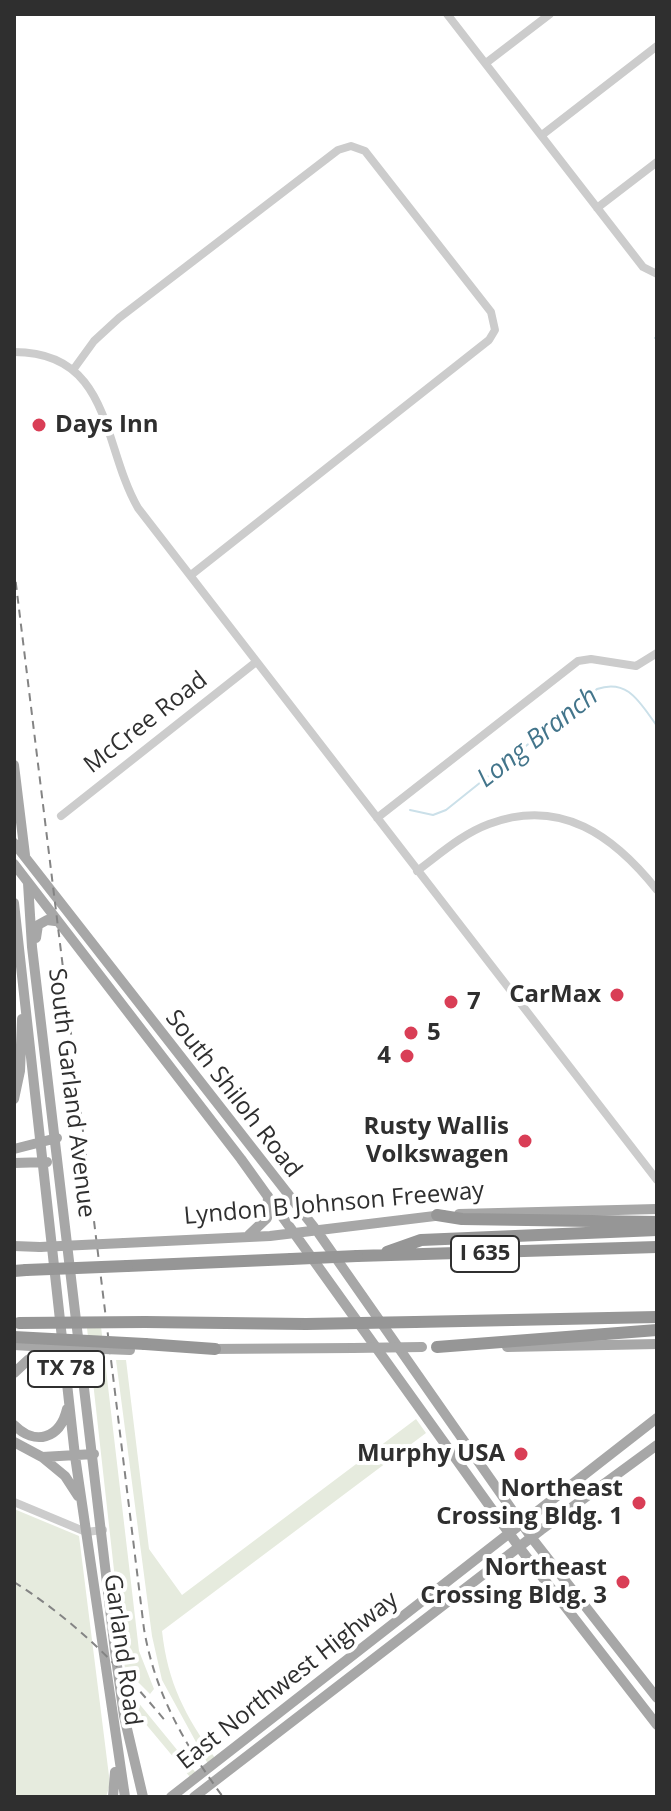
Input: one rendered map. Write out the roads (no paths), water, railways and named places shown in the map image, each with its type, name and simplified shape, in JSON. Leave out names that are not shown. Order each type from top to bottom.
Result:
[{"type":"highway","points":[[437,1215],[657,1222]]},
{"type":"highway","points":[[376,1256],[421,1240],[657,1230]]},
{"type":"highway","name":"Lyndon B Johnson Freeway","points":[[20,1271],[657,1247]]},
{"type":"highway","points":[[16,1323],[306,1324],[657,1317]]},
{"type":"highway","points":[[437,1347],[657,1330]]},
{"type":"highway","points":[[14,1337],[215,1349]]},
{"type":"main road","name":"South Garland Avenue","points":[[14,765],[17,846],[25,858],[29,884],[32,947],[103,1525]]},
{"type":"main road","name":"South Shiloh Road","points":[[25,858],[317,1231],[531,1537],[657,1698]]},
{"type":"main road","name":"South Shiloh Road","points":[[14,864],[297,1233],[519,1547],[657,1725]]},
{"type":"main road","name":"South Garland Avenue","points":[[14,903],[39,1141],[38,1162],[44,1182],[68,1403],[83,1507]]},
{"type":"main road","points":[[32,947],[38,925],[47,920],[55,921]]},
{"type":"main road","points":[[14,1099],[20,1071],[22,981]]},
{"type":"main road","points":[[164,1060],[173,1062],[189,1079],[195,1079]]},
{"type":"main road","points":[[14,1149],[57,1138]]},
{"type":"main road","points":[[241,1159],[252,1150]]},
{"type":"main road","points":[[14,1163],[60,1162]]},
{"type":"main road","points":[[245,1237],[257,1231],[267,1218],[267,1194]]},
{"type":"main road","name":"Lyndon B Johnson Freeway","points":[[20,1246],[245,1237],[437,1215],[657,1209]]},
{"type":"main road","points":[[14,1238],[20,1246]]},
{"type":"main road","points":[[14,1345],[130,1350],[657,1344]]},
{"type":"main road","points":[[14,1373],[28,1360],[52,1347]]},
{"type":"main road","points":[[403,1383],[416,1372]]},
{"type":"main road","points":[[14,1425],[23,1434],[36,1439],[46,1437],[58,1429],[68,1403]]},
{"type":"main road","name":"East Northwest Highway","points":[[171,1797],[657,1418]]},
{"type":"main road","points":[[14,1442],[42,1457],[65,1476],[83,1507]]},
{"type":"main road","name":"East Northwest Highway","points":[[194,1797],[531,1537],[657,1445]]},
{"type":"main road","points":[[42,1457],[94,1454]]},
{"type":"main road","name":"Garland Road","points":[[83,1507],[125,1797]]},
{"type":"main road","name":"Garland Road","points":[[103,1525],[122,1703],[143,1797]]},
{"type":"main road","points":[[388,1628],[397,1640]]},
{"type":"main road","points":[[293,1701],[303,1713]]},
{"type":"main road","points":[[112,1722],[113,1797]]},
{"type":"street","points":[[447,14],[633,254],[650,273],[657,274]]},
{"type":"street","points":[[486,63],[550,14]]},
{"type":"street","points":[[542,135],[657,46]]},
{"type":"street","points":[[73,370],[94,341],[119,318],[338,150],[349,147],[365,151],[491,312],[495,330],[489,340],[191,575]]},
{"type":"street","points":[[597,208],[657,162]]},
{"type":"street","points":[[14,352],[49,357],[73,370],[102,406],[127,488],[256,662],[657,1180]]},
{"type":"street","points":[[377,818],[578,661],[591,659],[636,666],[657,653]]},
{"type":"street","name":"McCree Road","points":[[61,816],[256,662]]},
{"type":"street","points":[[417,871],[460,839],[488,824],[541,816],[563,819],[605,837],[625,851],[657,890]]},
{"type":"street","points":[[14,1502],[86,1532],[103,1525]]},
{"type":"waterway","name":"Long Branch","points":[[410,810],[433,815],[446,810],[597,689],[608,686],[625,690],[639,701],[657,726]]},
{"type":"railway","points":[[14,568],[144,1629],[156,1675],[173,1718],[223,1797]]},
{"type":"railway","points":[[14,1582],[57,1612],[96,1646],[167,1723]]},
{"type":"place","name":"Days Inn","points":[[39,425]]},
{"type":"place","name":"CarMax","points":[[617,995]]},
{"type":"place","name":"7","points":[[451,1002]]},
{"type":"place","name":"5","points":[[411,1033]]},
{"type":"place","name":"4","points":[[407,1056]]},
{"type":"place","name":"Rusty Wallis Volkswagen","points":[[525,1141]]},
{"type":"place","name":"Murphy USA","points":[[521,1454]]},
{"type":"place","name":"Northeast Crossing Bldg. 1","points":[[639,1503]]},
{"type":"place","name":"Northeast Crossing Bldg. 3","points":[[623,1582]]}]
